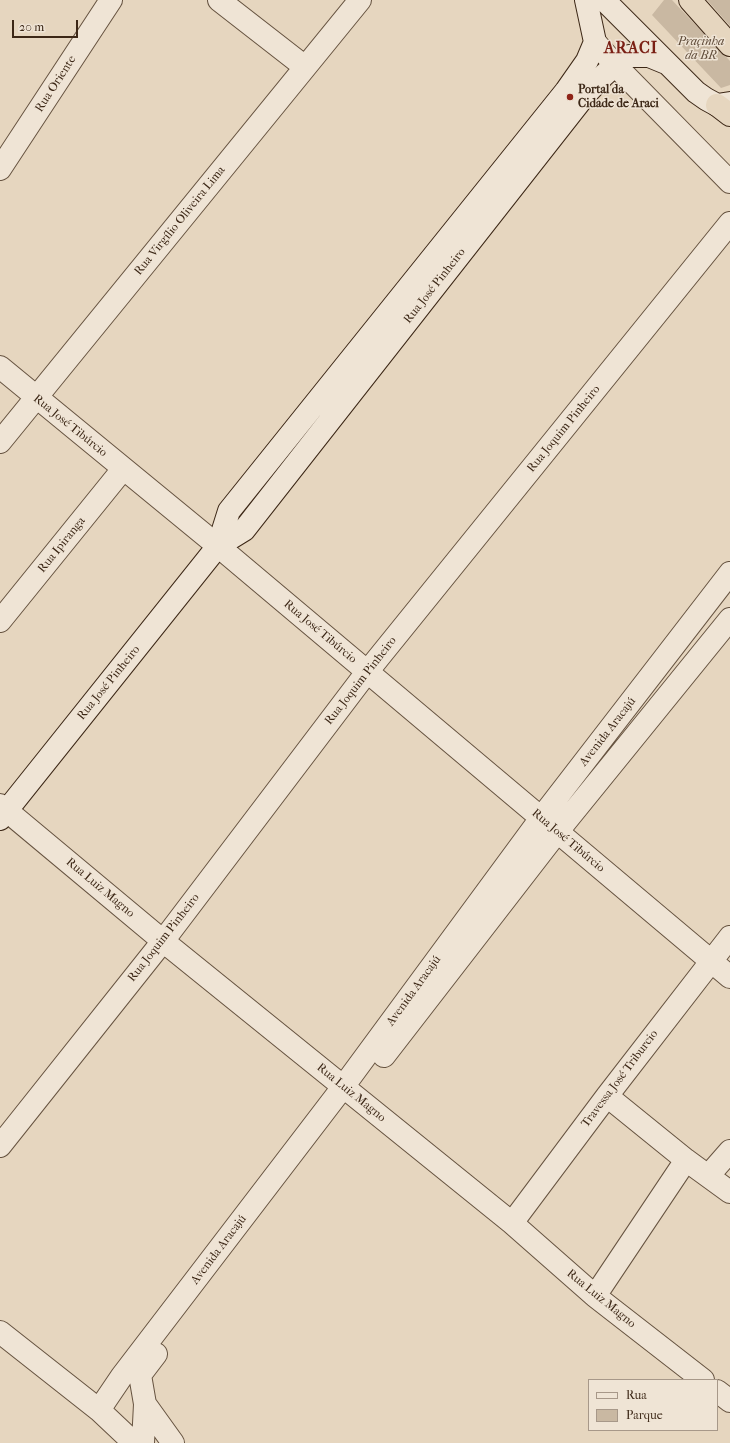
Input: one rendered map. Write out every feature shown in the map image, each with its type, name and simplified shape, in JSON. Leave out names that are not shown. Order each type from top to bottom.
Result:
[{"type":"highway","points":[[690,0],[730,45]]},
{"type":"street","name":"Rua Oriente","points":[[0,169],[111,0]]},
{"type":"street","points":[[219,0],[305,67]]},
{"type":"street","name":"Rua Virgílio Oliveira Lima","points":[[0,442],[360,0]]},
{"type":"street","points":[[586,0],[595,42],[615,65],[730,182]]},
{"type":"street","points":[[604,0],[696,92],[706,100],[726,108]]},
{"type":"street","name":"Rua José Pinheiro","points":[[218,546],[229,511],[566,91],[587,61],[595,42]]},
{"type":"street","name":"Rua José Pinheiro","points":[[2,812],[218,546],[244,530],[573,110],[604,75],[615,65],[629,56],[649,56],[666,63]]},
{"type":"street","name":"Rua Joquim Pinheiro","points":[[0,1146],[162,941],[367,672],[730,223]]},
{"type":"street","name":"Rua José Tibúrcio","points":[[0,368],[218,546],[730,977]]},
{"type":"street","name":"Rua Ipiranga","points":[[0,621],[123,469]]},
{"type":"street","name":"Avenida Aracajú","points":[[145,1404],[140,1375],[348,1091],[550,825],[730,574]]},
{"type":"street","name":"Avenida Aracajú","points":[[550,825],[730,619]]},
{"type":"street","name":"Rua Luiz Magno","points":[[2,812],[512,1223],[595,1296],[702,1379]]},
{"type":"street","name":"Travessa José Triburcio","points":[[512,1223],[607,1096],[730,937]]},
{"type":"street","name":"Avenida Aracajú","points":[[99,1410],[122,1376],[348,1091]]},
{"type":"street","points":[[607,1096],[686,1160],[730,1192]]},
{"type":"street","points":[[708,1175],[730,1151]]},
{"type":"street","points":[[595,1296],[686,1160]]},
{"type":"street","points":[[0,1332],[99,1410],[134,1443]]},
{"type":"street","points":[[718,1392],[730,1402]]},
{"type":"street","points":[[143,1443],[145,1404]]},
{"type":"street","points":[[145,1404],[173,1443]]},
{"type":"green space","name":"Praçinha da BR","points":[[664,0],[672,0],[730,61],[730,85],[721,88],[652,15]]},
{"type":"green space","name":"Praçinha da BR","points":[[707,0],[730,0],[730,26]]},
{"type":"place","name":"Portal da Cidade de Araci","points":[[570,97]]},
{"type":"district","name":"ARACI","points":[[631,49]]}]
